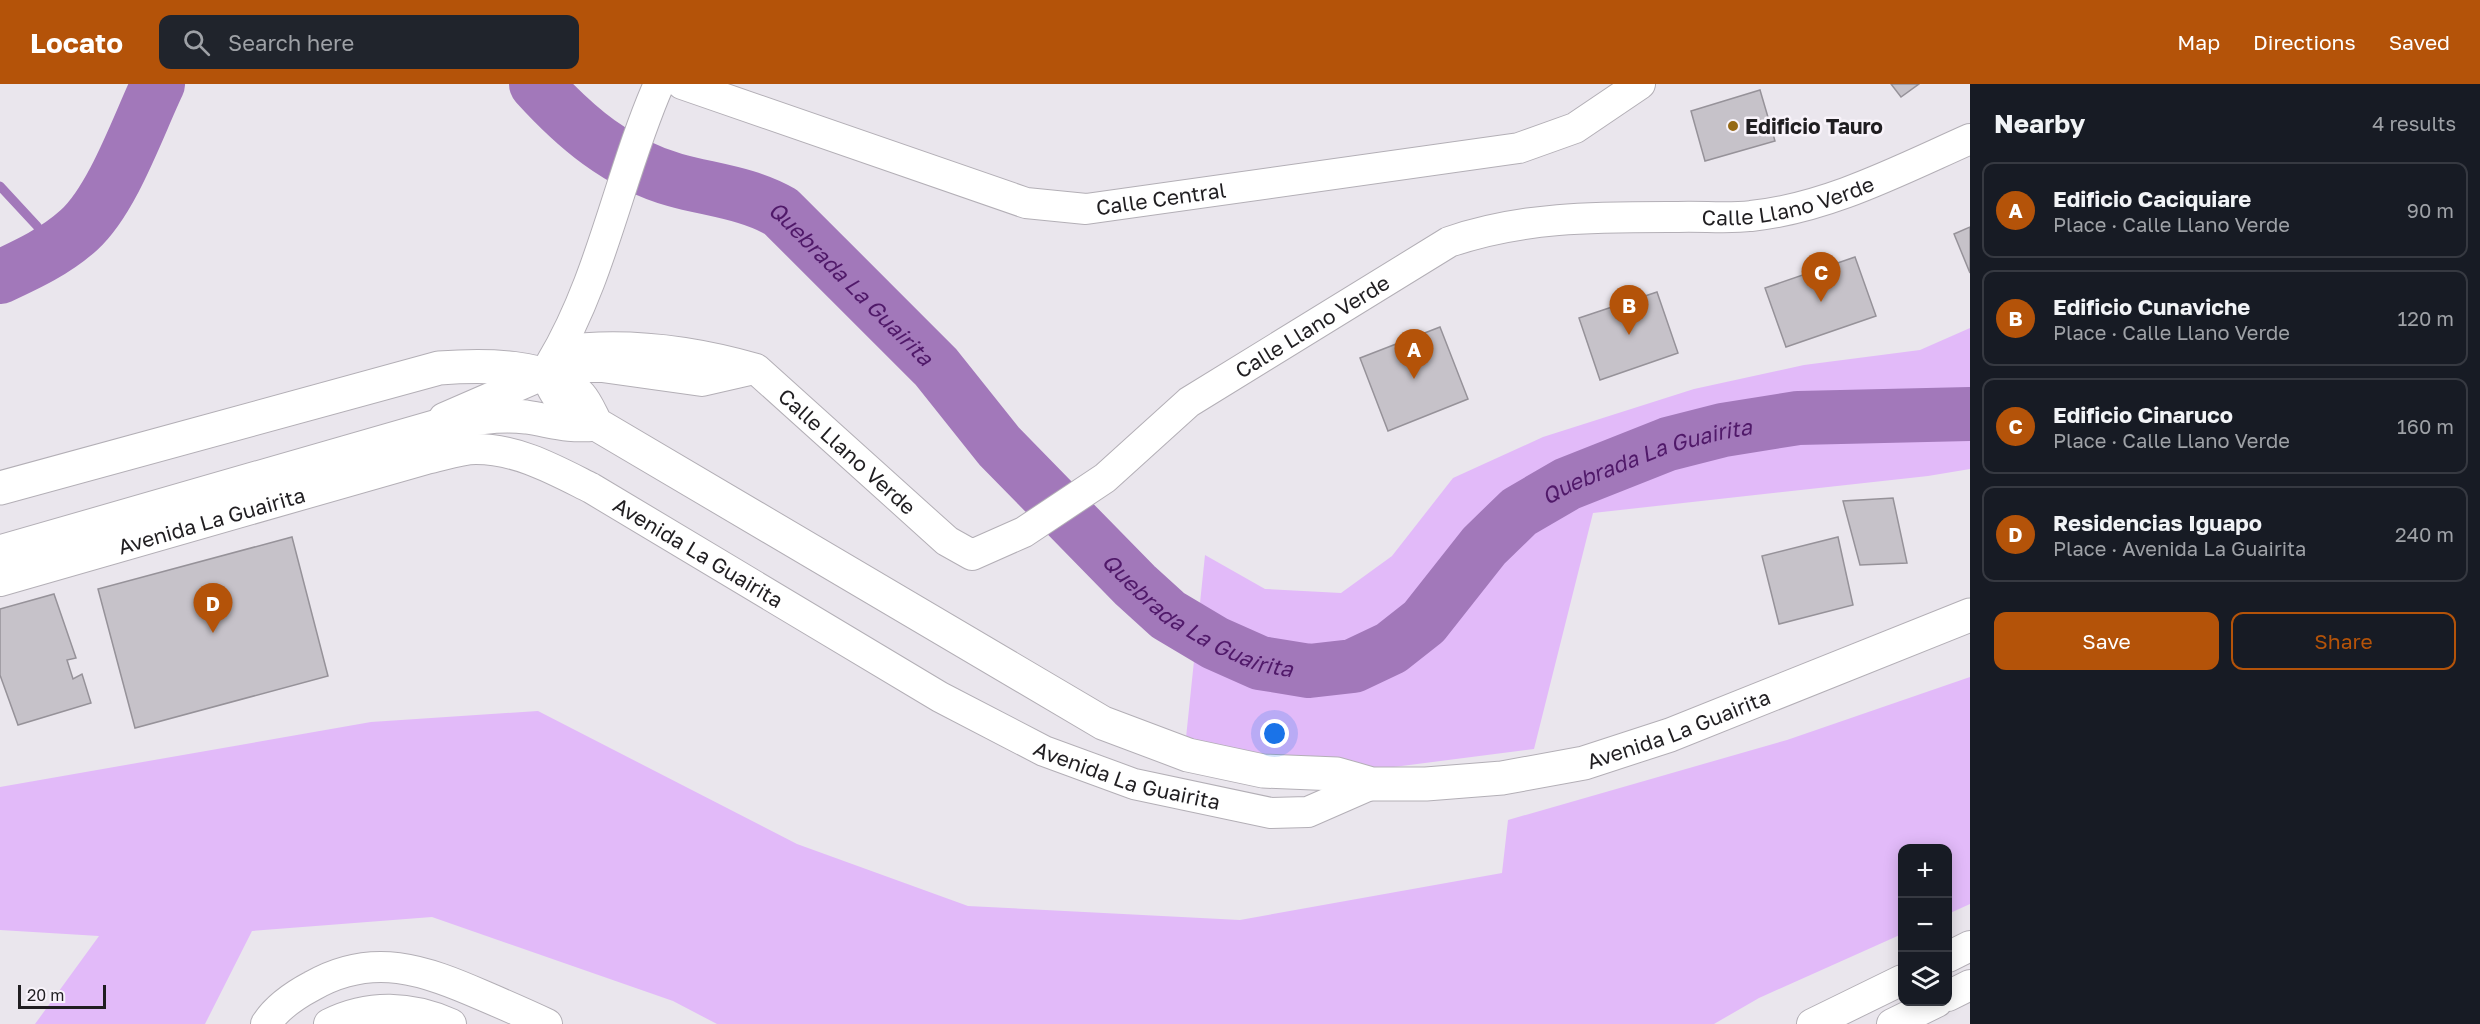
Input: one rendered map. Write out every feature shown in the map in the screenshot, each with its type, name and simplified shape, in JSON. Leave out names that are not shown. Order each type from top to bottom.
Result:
[{"type":"street","points":[[552,362],[589,281],[646,115],[659,84]]},
{"type":"street","name":"Calle Central","points":[[682,84],[1026,203],[1086,210],[1519,148],[1575,128],[1640,84]]},
{"type":"street","name":"Calle Llano Verde","points":[[400,437],[552,362],[575,368],[602,367],[702,381],[756,369],[959,550],[972,555],[1024,532],[1105,478],[1189,402],[1449,242],[1484,230],[1575,217],[1752,216],[1828,198],[1872,182],[1970,139]]},
{"type":"street","name":"Avenida La Guairita","points":[[0,488],[439,368],[503,367],[552,362],[579,395],[596,424],[1103,723],[1188,755],[1225,764],[1263,771],[1337,774],[1372,784],[1426,784],[1502,778],[1584,763],[1670,735],[1970,615]]},
{"type":"street","name":"Avenida La Guairita","points":[[0,552],[400,437],[484,416],[526,417],[570,427],[596,424]]},
{"type":"street","name":"Avenida La Guairita","points":[[0,581],[426,459],[475,449],[509,454],[544,464],[591,488],[940,697],[1044,752],[1134,784],[1270,813],[1308,812],[1372,784]]},
{"type":"street","points":[[1952,955],[1970,946]]},
{"type":"street","points":[[266,1024],[296,994],[341,972],[371,966],[426,973],[547,1024]]},
{"type":"street","points":[[1824,1022],[1898,982]]},
{"type":"street","points":[[1952,994],[1970,985]]},
{"type":"street","points":[[1892,1024],[1929,1006]]},
{"type":"street","points":[[330,1024],[345,1016],[397,1008],[451,1024]]},
{"type":"shaded area","points":[[1970,328],[1970,469],[1928,476],[1593,513],[1534,749],[1347,773],[1184,757],[1205,555],[1265,589],[1341,593],[1392,556],[1453,478],[1543,437],[1694,389],[1804,365],[1920,350]]},
{"type":"shaded area","points":[[1970,677],[1970,904],[1952,912],[1952,844],[1898,844],[1898,936],[1759,998],[1714,1024],[717,1024],[673,1001],[432,917],[252,931],[205,1024],[35,1024],[99,936],[0,930],[0,787],[371,722],[538,711],[797,844],[968,906],[1240,920],[1502,873],[1508,820],[1787,740]]},
{"type":"building","points":[[1891,84],[1919,84],[1901,97]]},
{"type":"building","name":"Edificio Tauro","points":[[1760,90],[1775,141],[1705,161],[1691,111]]},
{"type":"building","points":[[1970,227],[1970,273],[1954,234]]},
{"type":"building","points":[[1855,257],[1876,316],[1786,347],[1765,288]]},
{"type":"building","points":[[1657,292],[1678,353],[1600,380],[1579,318]]},
{"type":"building","points":[[1440,327],[1468,399],[1388,431],[1360,358]]},
{"type":"building","points":[[1893,498],[1907,563],[1860,565],[1843,501]]},
{"type":"building","points":[[292,537],[328,676],[135,728],[98,589]]},
{"type":"building","points":[[1838,537],[1853,605],[1779,624],[1762,556]]},
{"type":"building","points":[[54,594],[76,658],[67,660],[73,679],[82,674],[91,703],[18,725],[0,675],[0,609]]},
{"type":"waterway","name":"Quebrada La Guairita","points":[[0,277],[51,251],[79,230],[91,217],[114,181],[158,84]]},
{"type":"waterway","name":"Quebrada La Guairita","points":[[536,84],[582,129],[616,154],[635,164],[675,180],[756,200],[781,212],[936,367],[999,446],[1135,585],[1168,615],[1215,643],[1260,663],[1309,671],[1353,666],[1391,648],[1424,622],[1484,546],[1519,512],[1567,484],[1668,444],[1723,430],[1798,418],[1970,414]]},
{"type":"waterway","points":[[0,186],[37,226],[51,250]]},
{"type":"place","name":"Edificio Tauro","points":[[1733,126]]},
{"type":"place","name":"Edificio Cinaruco","points":[[1821,302]]},
{"type":"place","name":"Edificio Cunaviche","points":[[1629,335]]},
{"type":"place","name":"Edificio Caciquiare","points":[[1414,379]]},
{"type":"place","name":"Residencias Iguapo","points":[[213,633]]}]
